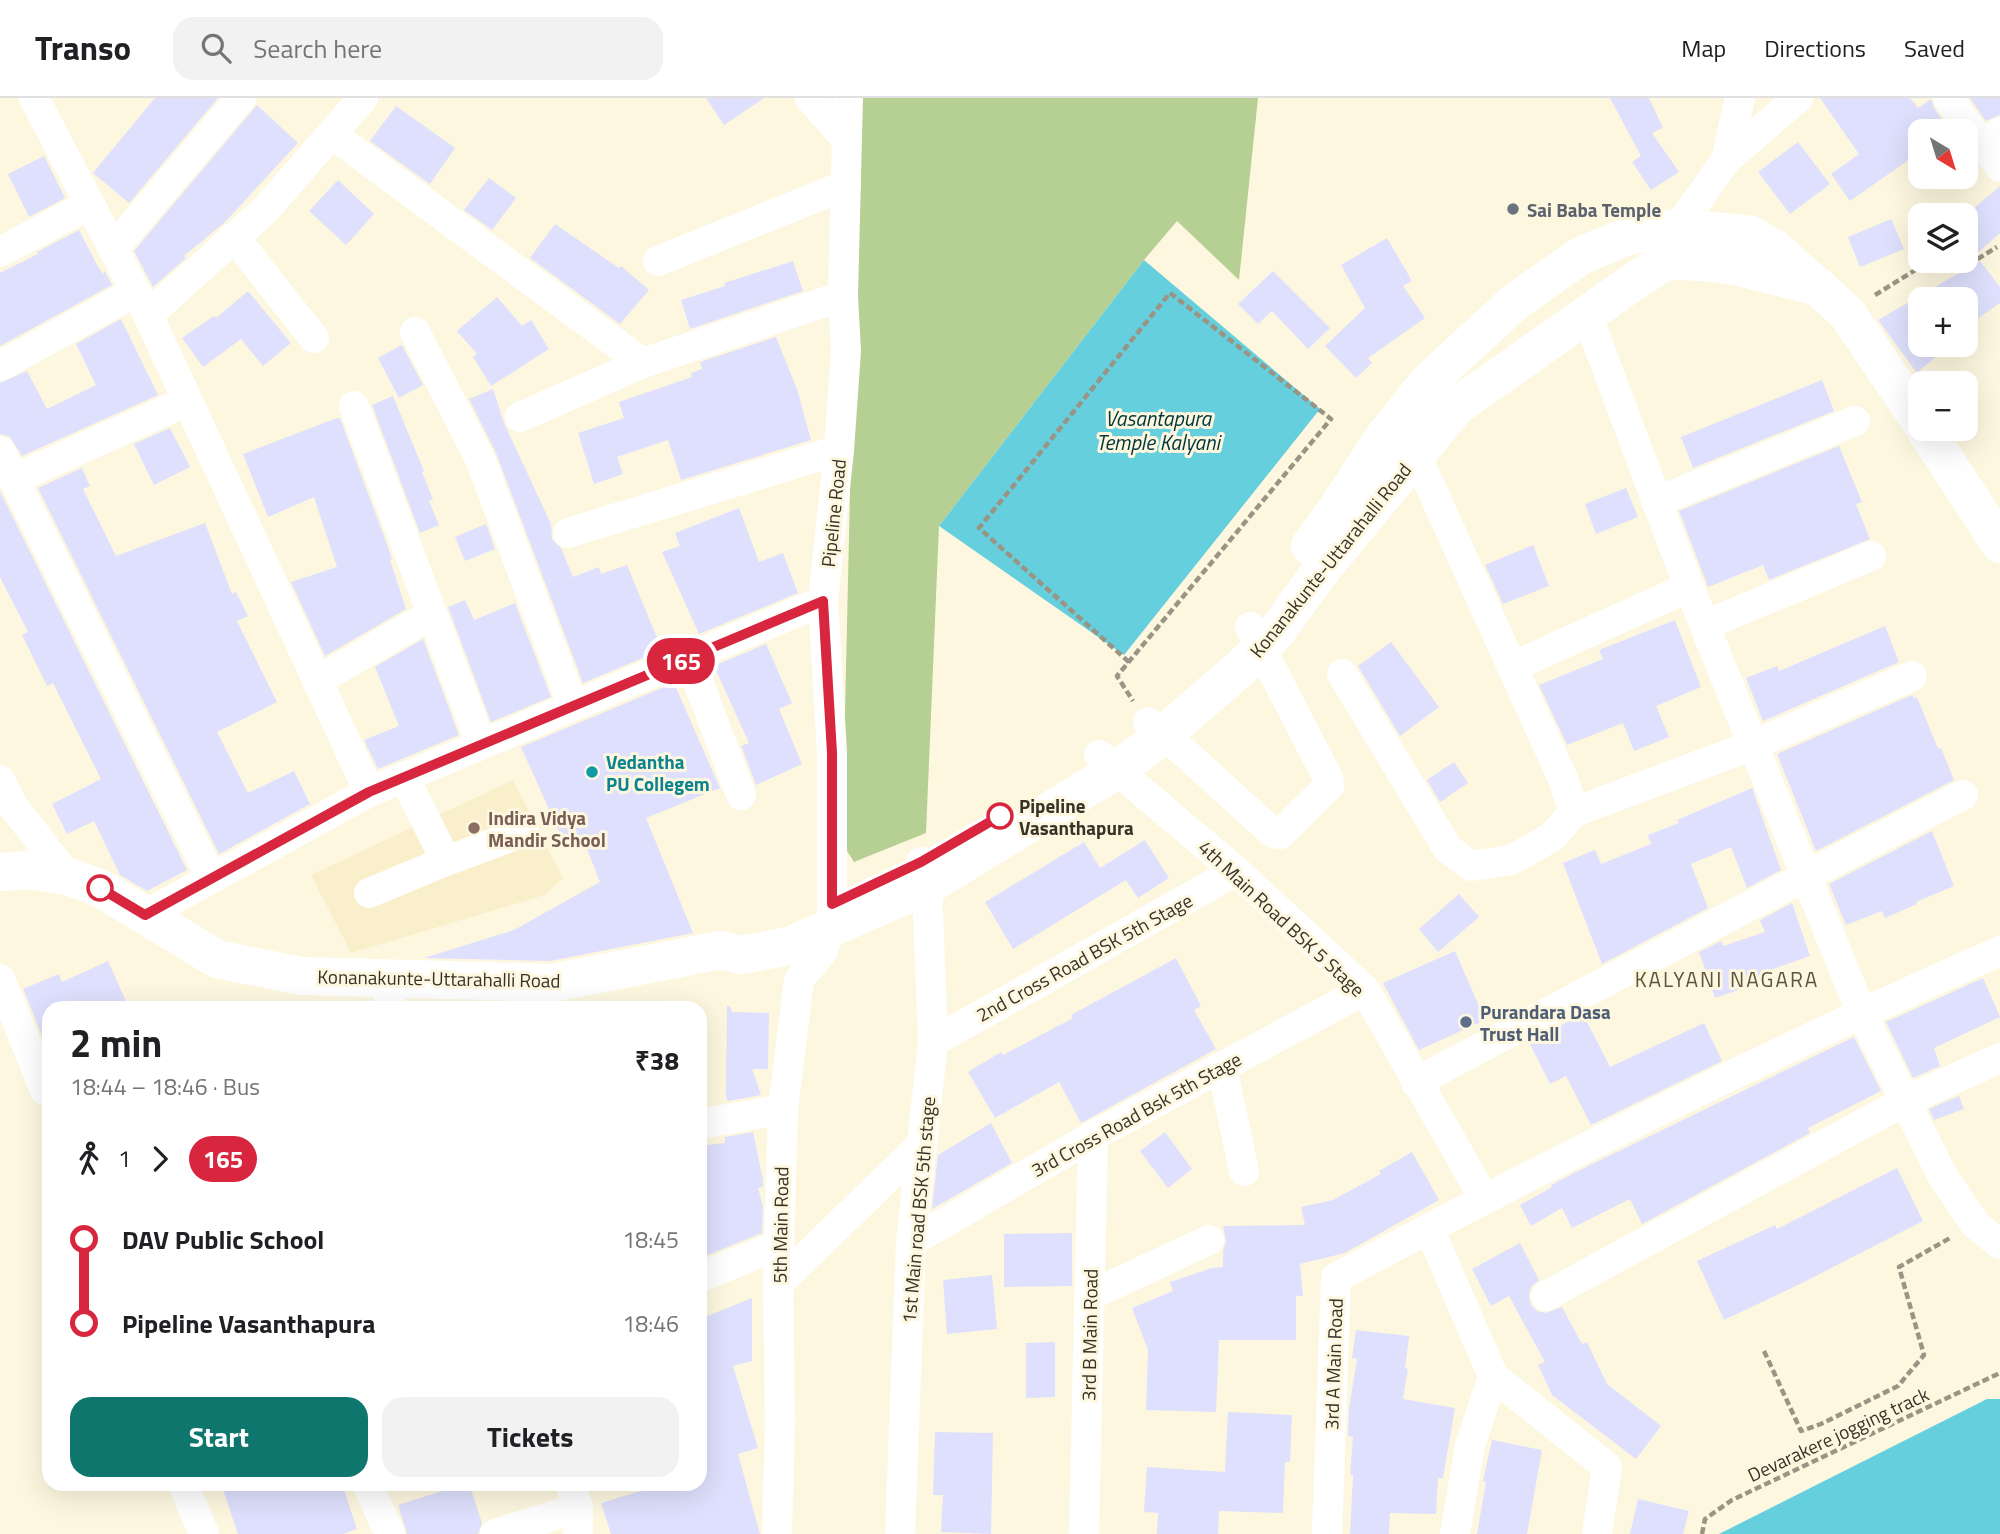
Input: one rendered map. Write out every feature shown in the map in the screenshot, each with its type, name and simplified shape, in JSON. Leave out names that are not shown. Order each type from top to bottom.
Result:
[{"type":"main road","points":[[1255,637],[1384,437],[1428,382],[1516,301],[1581,255],[1631,235],[1673,244],[1751,235],[1775,248],[1847,313],[1908,403]]},
{"type":"main road","name":"Konanakunte-Uttarahalli Road","points":[[0,872],[29,870],[68,876],[100,888],[217,959],[388,993],[551,983],[721,950],[736,940],[832,916],[924,874],[1107,763],[1156,728],[1180,697],[1255,637],[1277,631],[1323,568],[1457,405],[1639,278],[1673,244]]},
{"type":"main road","points":[[1428,382],[1457,405]]},
{"type":"main road","points":[[1933,441],[2000,544]]},
{"type":"street","points":[[113,249],[242,98]]},
{"type":"street","points":[[0,366],[142,304],[234,237],[265,210],[363,98]]},
{"type":"street","points":[[810,98],[847,140]]},
{"type":"street","name":"Pipeline Road","points":[[832,916],[832,753],[823,601],[846,351],[843,296],[848,98]]},
{"type":"street","points":[[1726,160],[1740,98]]},
{"type":"street","points":[[1673,244],[1726,160],[1798,98]]},
{"type":"street","points":[[1948,98],[1994,148]]},
{"type":"street","points":[[40,101],[142,304],[369,792]]},
{"type":"street","points":[[333,135],[643,363]]},
{"type":"street","points":[[659,261],[846,185]]},
{"type":"street","points":[[0,252],[90,204]]},
{"type":"street","points":[[234,237],[314,338]]},
{"type":"street","points":[[520,417],[643,363],[843,296]]},
{"type":"street","points":[[1587,315],[1689,587],[1861,1012],[1942,1175],[1975,1224],[2000,1244]]},
{"type":"street","points":[[415,332],[480,459],[573,706]]},
{"type":"street","points":[[14,479],[187,401]]},
{"type":"street","points":[[354,405],[481,744]]},
{"type":"street","points":[[1657,502],[1856,421]]},
{"type":"street","points":[[568,533],[839,450]]},
{"type":"street","points":[[0,451],[211,878]]},
{"type":"street","points":[[1416,455],[1563,779],[1574,812]]},
{"type":"street","points":[[1705,625],[1871,556]]},
{"type":"street","points":[[1512,667],[1689,587]]},
{"type":"street","points":[[145,915],[369,792],[823,601]]},
{"type":"street","points":[[317,681],[432,614]]},
{"type":"street","points":[[1156,728],[1273,832],[1280,834],[1329,786],[1328,778],[1255,637]]},
{"type":"street","points":[[689,658],[741,795]]},
{"type":"street","points":[[1342,674],[1448,849],[1471,866],[1511,860],[1552,837],[1574,812],[1753,745],[1912,676]]},
{"type":"street","name":"4th Main Road BSK 5 Stage","points":[[1107,763],[1236,871],[1364,990],[1484,1198]]},
{"type":"street","points":[[404,777],[446,862]]},
{"type":"street","points":[[1416,1082],[1963,794]]},
{"type":"street","points":[[4,798],[68,876]]},
{"type":"street","points":[[369,892],[524,832]]},
{"type":"street","name":"2nd Cross Road BSK 5th Stage","points":[[933,1042],[1236,871]]},
{"type":"street","name":"1st Main road BSK 5th stage","points":[[900,1534],[911,1242],[933,1042],[924,874]]},
{"type":"street","name":"5th Main Road","points":[[777,1534],[780,1423],[778,1284],[783,1109],[799,980],[822,951],[832,916]]},
{"type":"street","name":"3rd A Main Road","points":[[1327,1534],[1336,1278],[1484,1198],[1861,1012],[2000,951]]},
{"type":"street","points":[[0,979],[42,1083]]},
{"type":"street","name":"3rd Cross Road Bsk 5th Stage","points":[[911,1242],[1093,1136],[1364,990]]},
{"type":"street","points":[[1546,1296],[1905,1101],[2000,1058]]},
{"type":"street","points":[[1222,1067],[1244,1171]]},
{"type":"street","points":[[707,1123],[783,1109]]},
{"type":"street","name":"3rd B Main Road","points":[[1084,1534],[1093,1136]]},
{"type":"street","points":[[778,1284],[922,1144]]},
{"type":"street","points":[[1429,1228],[1493,1376],[1607,1467],[1597,1534]]},
{"type":"street","points":[[1089,1296],[1209,1240]]},
{"type":"street","points":[[707,1274],[779,1245]]},
{"type":"street","points":[[1455,1534],[1470,1447],[1493,1376]]},
{"type":"street","points":[[186,1491],[204,1534]]},
{"type":"street","points":[[370,1491],[390,1534]]},
{"type":"street","points":[[495,1534],[575,1509]]},
{"type":"path","points":[[1847,313],[1925,264],[1958,271],[1997,247]]},
{"type":"path","points":[[1129,662],[979,528],[1170,293],[1331,419],[1129,662],[1117,676],[1156,728]]},
{"type":"path","points":[[1764,1351],[1801,1431],[1898,1386],[1924,1355],[1899,1267],[1975,1224]]},
{"type":"path","name":"Devarakere jogging track","points":[[1702,1534],[1705,1519],[1732,1500],[2000,1373]]},
{"type":"shaded area","name":"Indira Vidya Mandir School","points":[[513,780],[563,878],[545,895],[351,953],[311,875]]},
{"type":"green space","points":[[859,98],[1258,98],[1239,280],[1177,221],[939,526],[926,833],[854,862],[842,843]]},
{"type":"water","name":"Vasantapura Temple Kalyani","points":[[1144,260],[1320,409],[1124,655],[939,526]]},
{"type":"water","points":[[1987,1399],[2000,1399],[2000,1534],[1719,1534]]},
{"type":"building","points":[[155,98],[218,98],[129,203],[93,173]]},
{"type":"building","points":[[706,98],[764,98],[724,125]]},
{"type":"building","points":[[1610,98],[1649,98],[1663,128],[1652,133],[1679,172],[1651,190],[1632,162],[1641,156]]},
{"type":"building","points":[[1820,98],[1910,98],[1918,108],[1931,99],[1942,119],[1908,119],[1908,160],[1850,201],[1831,174],[1859,154]]},
{"type":"building","points":[[1970,98],[2000,98],[2000,115],[1986,121]]},
{"type":"building","points":[[257,105],[298,143],[225,222],[184,256],[186,258],[153,287],[134,251]]},
{"type":"building","points":[[396,106],[455,148],[430,184],[370,141]]},
{"type":"building","points":[[1798,142],[1830,184],[1790,214],[1758,172]]},
{"type":"building","points":[[44,156],[65,198],[29,217],[8,174]]},
{"type":"building","points":[[489,178],[516,198],[492,230],[464,210]]},
{"type":"building","points":[[338,180],[374,214],[346,245],[309,211]]},
{"type":"building","points":[[2000,186],[2000,233],[1978,252],[1978,205]]},
{"type":"building","points":[[1891,219],[1904,249],[1860,267],[1848,237]]},
{"type":"building","points":[[555,224],[619,268],[621,266],[649,290],[620,324],[530,258]]},
{"type":"building","points":[[79,230],[96,263],[103,274],[105,271],[112,285],[0,346],[0,273]]},
{"type":"building","points":[[1387,238],[1412,281],[1403,286],[1425,318],[1368,358],[1372,363],[1356,378],[1325,346],[1365,308],[1341,265]]},
{"type":"building","points":[[793,261],[803,291],[690,329],[681,300]]},
{"type":"building","points":[[1980,261],[2000,287],[2000,303],[1978,318],[1978,287],[1935,287],[1959,273],[1978,273]]},
{"type":"building","points":[[1273,271],[1330,328],[1308,349],[1272,311],[1258,324],[1238,304]]},
{"type":"building","points":[[248,291],[291,343],[263,366],[241,339],[203,367],[182,338],[214,316],[216,318]]},
{"type":"building","points":[[497,297],[522,326],[531,320],[549,349],[491,386],[473,357],[477,354],[457,331]]},
{"type":"building","points":[[1908,303],[1908,357],[1936,357],[1920,371],[1916,371],[1878,320]]},
{"type":"building","points":[[121,319],[158,395],[22,456],[10,437],[0,434],[0,383],[27,371],[47,409],[96,385],[76,344]]},
{"type":"building","points":[[776,337],[797,389],[811,440],[681,480],[668,440],[617,457],[623,474],[594,484],[578,433],[624,418],[619,402],[692,377],[691,373],[702,369],[700,362]]},
{"type":"building","points":[[402,345],[423,385],[399,398],[378,358]]},
{"type":"building","points":[[1822,380],[1834,411],[1693,468],[1681,437]]},
{"type":"building","points":[[493,389],[504,423],[551,524],[552,539],[561,548],[573,577],[599,567],[601,574],[627,565],[662,650],[583,683],[496,453],[469,399]]},
{"type":"building","points":[[393,396],[424,471],[422,472],[433,499],[429,501],[439,525],[420,533],[372,405]]},
{"type":"building","points":[[340,418],[388,547],[406,609],[325,656],[291,582],[337,567],[314,497],[268,517],[243,454]]},
{"type":"building","points":[[170,428],[190,467],[154,485],[134,444]]},
{"type":"building","points":[[1839,446],[1862,502],[1856,504],[1870,539],[1769,580],[1763,565],[1708,587],[1679,511]]},
{"type":"building","points":[[82,468],[90,486],[83,489],[116,556],[205,523],[232,594],[236,592],[248,616],[237,621],[277,702],[217,732],[248,793],[294,771],[310,804],[219,854],[38,488]]},
{"type":"building","points":[[1626,488],[1638,517],[1596,534],[1585,504]]},
{"type":"building","points":[[0,491],[187,870],[147,891],[120,875],[94,821],[67,834],[52,804],[101,779],[53,683],[47,686],[22,635],[28,632],[0,577]]},
{"type":"building","points":[[739,508],[759,562],[783,553],[798,593],[699,634],[662,552],[680,546],[675,533]]},
{"type":"building","points":[[486,524],[495,549],[465,561],[455,537]]},
{"type":"building","points":[[1533,545],[1549,586],[1503,604],[1485,565]]},
{"type":"building","points":[[465,600],[474,620],[515,603],[551,697],[491,722],[448,607]]},
{"type":"building","points":[[1675,620],[1701,687],[1656,706],[1669,737],[1634,751],[1623,723],[1567,745],[1539,685],[1603,659],[1599,650]]},
{"type":"building","points":[[1885,626],[1899,662],[1763,721],[1746,678],[1777,666],[1779,671]]},
{"type":"building","points":[[423,639],[459,735],[378,769],[364,740],[399,726],[375,667]]},
{"type":"building","points":[[1391,642],[1439,707],[1400,736],[1358,666]]},
{"type":"building","points":[[766,644],[792,703],[779,709],[802,764],[756,785],[741,746],[749,743],[714,666]]},
{"type":"building","points":[[674,683],[720,788],[646,818],[693,933],[550,961],[424,958],[514,930],[600,882],[583,839],[566,847],[521,747]]},
{"type":"building","points":[[1912,695],[1917,697],[1954,780],[1816,851],[1777,754]]},
{"type":"building","points":[[1454,762],[1468,783],[1440,802],[1427,780]]},
{"type":"building","points":[[1752,788],[1781,870],[1747,888],[1731,847],[1691,864],[1708,908],[1602,964],[1563,863],[1595,850],[1601,864],[1651,844],[1648,835],[1679,823],[1677,820]]},
{"type":"building","points":[[1932,831],[1954,886],[1885,918],[1882,911],[1846,925],[1829,884]]},
{"type":"building","points":[[1145,840],[1169,878],[1138,898],[1126,880],[1013,949],[985,902],[1084,842],[1100,868]]},
{"type":"building","points":[[1459,894],[1479,917],[1438,952],[1419,929]]},
{"type":"building","points":[[1792,903],[1810,956],[1767,971],[1770,979],[1715,998],[1699,952],[1721,941],[1723,946],[1765,932],[1760,920]]},
{"type":"building","points":[[1455,951],[1485,1020],[1419,1050],[1383,983]]},
{"type":"building","points":[[1176,958],[1201,1006],[1194,1010],[1216,1049],[1081,1123],[1059,1082],[995,1118],[968,1072],[1001,1052],[1003,1055],[1073,1018],[1071,1015]]},
{"type":"building","points":[[108,961],[126,1001],[42,1001],[42,1036],[23,989],[59,974],[62,982]]},
{"type":"building","points":[[1983,978],[2000,1017],[1934,1048],[1940,1066],[1913,1078],[1886,1022]]},
{"type":"building","points":[[727,1006],[730,1006],[732,1012],[769,1013],[768,1069],[752,1069],[761,1095],[728,1101],[726,1096]]},
{"type":"building","points":[[1583,1014],[1610,1067],[1704,1023],[1722,1061],[1591,1125],[1566,1076],[1550,1084],[1529,1042]]},
{"type":"building","points":[[1854,1037],[1881,1091],[1808,1128],[1810,1133],[1642,1224],[1630,1199],[1572,1228],[1562,1208],[1531,1226],[1520,1205],[1552,1187],[1551,1185]]},
{"type":"building","points":[[1959,1096],[1964,1109],[1934,1120],[1929,1109]]},
{"type":"building","points":[[991,1123],[1012,1163],[932,1209],[938,1155]]},
{"type":"building","points":[[753,1132],[763,1180],[763,1187],[758,1188],[763,1207],[762,1233],[707,1255],[707,1145],[725,1143],[725,1137]]},
{"type":"building","points":[[1165,1132],[1192,1169],[1168,1188],[1140,1151]]},
{"type":"building","points":[[1412,1152],[1439,1200],[1345,1253],[1300,1264],[1303,1296],[1296,1296],[1296,1340],[1219,1340],[1216,1412],[1146,1410],[1148,1350],[1132,1308],[1173,1291],[1170,1282],[1223,1267],[1226,1241],[1223,1226],[1305,1225],[1301,1207],[1333,1200],[1381,1174],[1379,1171]]},
{"type":"building","points":[[1897,1168],[1923,1221],[1724,1320],[1697,1261],[1775,1225],[1777,1229]]},
{"type":"building","points":[[1072,1233],[1072,1286],[1004,1287],[1004,1234]]},
{"type":"building","points":[[1520,1243],[1539,1280],[1531,1287],[1531,1305],[1537,1311],[1545,1313],[1562,1307],[1582,1344],[1587,1342],[1607,1384],[1661,1426],[1636,1459],[1552,1395],[1538,1365],[1545,1362],[1509,1296],[1491,1306],[1472,1269]]},
{"type":"building","points":[[992,1275],[997,1329],[947,1334],[943,1280]]},
{"type":"building","points":[[752,1298],[752,1361],[733,1366],[758,1448],[738,1454],[760,1534],[611,1534],[601,1503],[641,1491],[707,1491],[707,1316]]},
{"type":"building","points":[[1356,1330],[1409,1336],[1405,1368],[1408,1369],[1403,1399],[1455,1408],[1443,1478],[1438,1478],[1436,1514],[1390,1513],[1389,1534],[1350,1534],[1353,1437],[1348,1436],[1349,1408],[1357,1359],[1352,1358]]},
{"type":"building","points":[[1055,1342],[1055,1397],[1026,1398],[1026,1343]]},
{"type":"building","points":[[1228,1412],[1292,1415],[1290,1462],[1285,1462],[1283,1513],[1219,1511],[1218,1534],[1157,1534],[1158,1513],[1144,1512],[1147,1467],[1225,1472]]},
{"type":"building","points":[[935,1432],[993,1433],[991,1534],[941,1532],[943,1495],[933,1495]]},
{"type":"building","points":[[1492,1440],[1542,1450],[1527,1534],[1477,1534],[1486,1482],[1483,1481]]},
{"type":"building","points":[[223,1491],[344,1491],[357,1529],[343,1534],[238,1534]]},
{"type":"building","points":[[442,1491],[471,1491],[482,1523],[478,1534],[407,1534],[398,1505]]},
{"type":"building","points":[[1638,1499],[1689,1511],[1683,1534],[1630,1534]]},
{"type":"bus line","name":"165","points":[[100,888],[145,915],[369,792],[823,601],[832,753],[832,904],[921,862],[1000,816]]},
{"type":"place","name":"Sai Baba Temple","points":[[1513,209]]},
{"type":"place","name":"Vedantha PU Collegem","points":[[592,772]]},
{"type":"place","name":"Pipeline Vasanthapura","points":[[1000,816]]},
{"type":"place","name":"Indira Vidya Mandir School","points":[[474,828]]},
{"type":"place","name":"Purandara Dasa Trust Hall","points":[[1466,1022]]},
{"type":"district","name":"KALYANI NAGARA","points":[[1727,979]]}]
